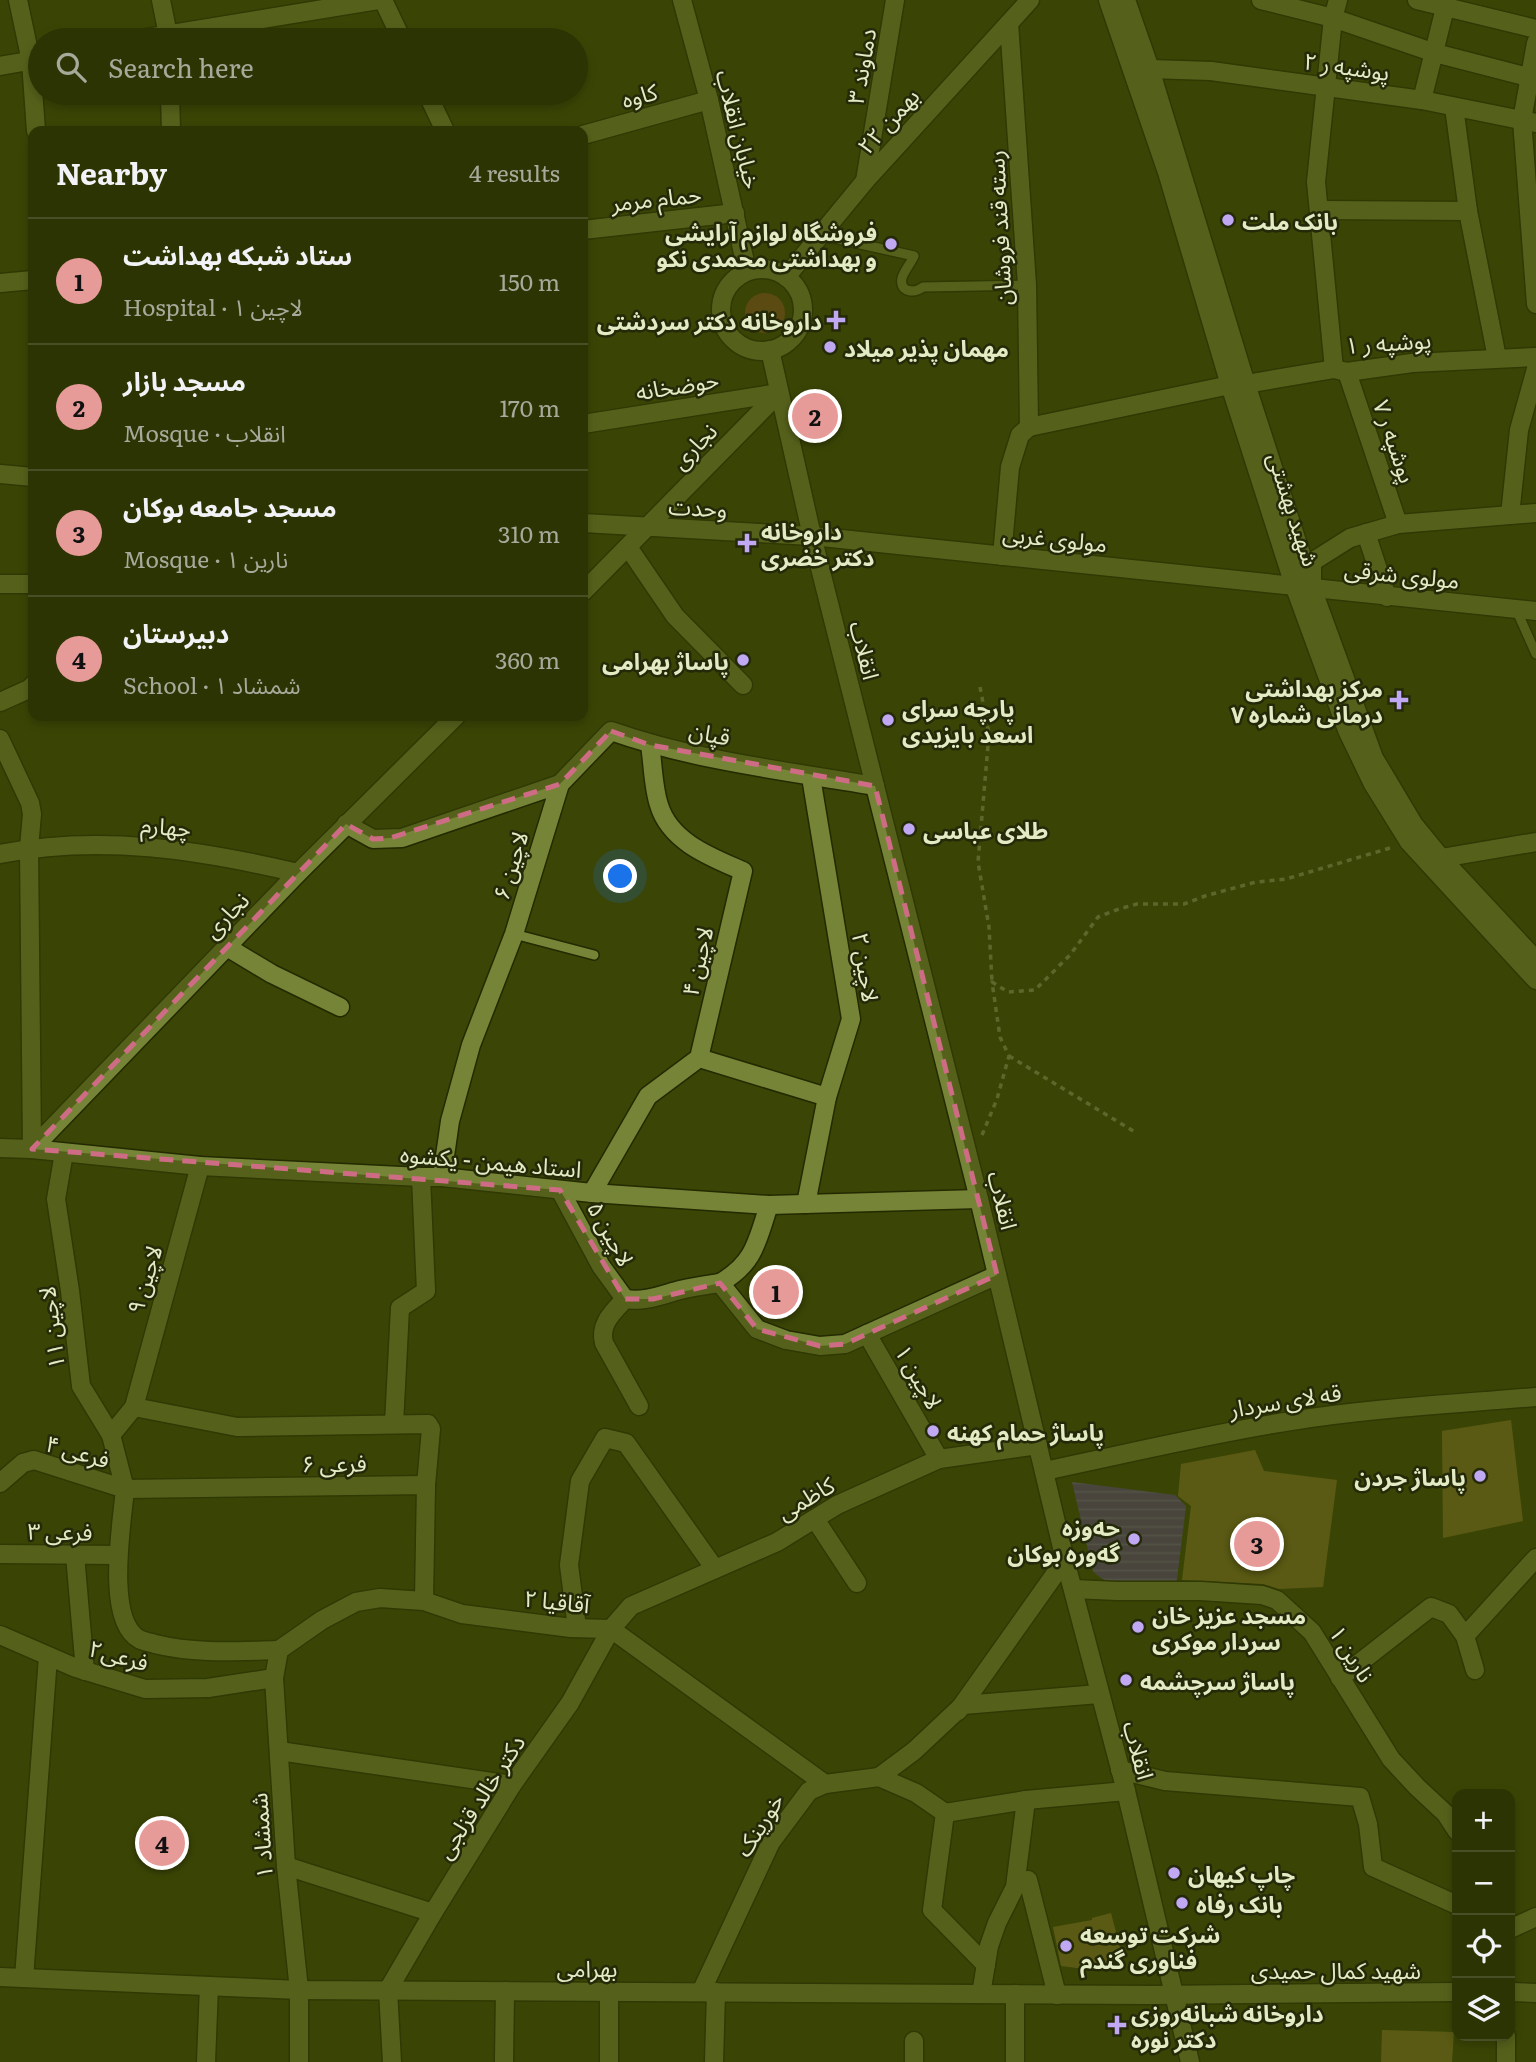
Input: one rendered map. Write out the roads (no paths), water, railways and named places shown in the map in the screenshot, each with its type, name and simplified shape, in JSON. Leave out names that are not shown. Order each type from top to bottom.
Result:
[{"type":"street","points":[[18,0],[28,33]]},
{"type":"street","points":[[161,0],[166,28]]},
{"type":"street","points":[[220,28],[381,0],[396,28]]},
{"type":"street","name":"خیابان انقلاب","points":[[682,0],[709,100],[747,271]]},
{"type":"street","name":"دماوند ۳","points":[[865,181],[895,0]]},
{"type":"street","name":"۲۲ بهمن","points":[[786,277],[865,181],[1030,0]]},
{"type":"street","name":"شهید بهشتی","points":[[1108,0],[1238,385],[1374,758],[1414,825],[1536,960]]},
{"type":"street","name":"شهید بهشتی","points":[[1126,0],[1150,69],[1294,585],[1347,730],[1373,784],[1409,842],[1536,980]]},
{"type":"street","name":"پوشپه ر ۷","points":[[1338,0],[1333,18],[1316,182],[1340,371],[1398,524]]},
{"type":"street","points":[[1418,0],[1446,4],[1536,29]]},
{"type":"street","points":[[1273,2],[1333,18],[1435,53],[1533,78]]},
{"type":"street","points":[[1422,100],[1446,4]]},
{"type":"street","name":"رسته قند فروشان","points":[[1002,556],[1010,467],[1020,435],[1029,427],[1027,285],[1009,23]]},
{"type":"street","points":[[1536,43],[1529,122],[1536,304]]},
{"type":"street","points":[[0,66],[28,61]]},
{"type":"street","name":"پوشپه ر ۲","points":[[1150,69],[1212,71],[1326,86],[1422,100],[1529,122]]},
{"type":"street","name":"کاوه","points":[[588,134],[709,100]]},
{"type":"street","points":[[36,105],[36,126]]},
{"type":"street","points":[[170,105],[171,126]]},
{"type":"street","points":[[433,105],[443,126]]},
{"type":"street","points":[[1454,107],[1468,211],[1497,358]]},
{"type":"street","points":[[1320,210],[1468,211]]},
{"type":"street","name":"حمام مرمر","points":[[588,229],[735,213]]},
{"type":"street","points":[[747,271],[774,271],[786,277],[796,286],[802,299],[800,325],[793,336],[782,345],[769,350],[746,347],[728,332],[723,321],[721,309],[729,286],[747,271]]},
{"type":"street","points":[[0,283],[28,280]]},
{"type":"street","name":"انقلاب","points":[[769,350],[812,536],[979,1199],[1065,1559],[1126,1791],[1190,2062]]},
{"type":"street","name":"۱ پوشپه ر","points":[[1029,427],[1238,385],[1412,363],[1536,357]]},
{"type":"street","points":[[1510,515],[1528,430],[1536,369]]},
{"type":"street","name":"حوضخانه","points":[[588,423],[779,393]]},
{"type":"street","name":"نجاری","points":[[588,587],[779,393]]},
{"type":"street","points":[[0,474],[28,477]]},
{"type":"street","name":"مولوی شرقی","points":[[1536,513],[1398,524],[1350,538],[1312,562],[1312,588],[1536,611]]},
{"type":"street","name":"وحدت","points":[[588,523],[812,536]]},
{"type":"street","points":[[1366,533],[1387,597]]},
{"type":"street","name":"مولوی غربی","points":[[812,536],[1312,588]]},
{"type":"street","points":[[628,547],[675,616],[743,685]]},
{"type":"street","points":[[0,584],[28,584]]},
{"type":"street","points":[[0,702],[28,690]]},
{"type":"street","name":"نجاری","points":[[32,1149],[298,873],[451,721]]},
{"type":"street","name":"قپان","points":[[559,784],[611,731],[650,745],[811,777],[875,786]]},
{"type":"street","points":[[0,739],[30,803],[32,814],[29,848],[32,1149]]},
{"type":"street","name":"لاچین ۴","points":[[650,745],[659,806],[671,830],[704,854],[743,871],[699,1058]]},
{"type":"street","name":"لاچین ۲","points":[[806,1204],[827,1097],[851,1019],[811,777]]},
{"type":"street","name":"لاچین ۶","points":[[346,824],[373,839],[402,838],[559,784]]},
{"type":"street","name":"لاچین ۶","points":[[442,1177],[450,1121],[471,1045],[514,934],[559,784]]},
{"type":"street","points":[[1441,858],[1536,842]]},
{"type":"street","name":"چهارم","points":[[0,853],[63,845],[157,847],[227,856],[298,873]]},
{"type":"street","points":[[227,947],[272,974],[340,1007]]},
{"type":"street","points":[[592,1193],[648,1097],[699,1058],[827,1097]]},
{"type":"street","name":"استاد هیمن - یکشوه","points":[[0,1148],[200,1166],[442,1177],[592,1193],[769,1205],[979,1199]]},
{"type":"street","name":"لاچین ۱۱","points":[[64,1153],[57,1199],[71,1291],[81,1386],[111,1435],[125,1489]]},
{"type":"street","name":"لاچین ۹","points":[[134,1407],[200,1166]]},
{"type":"street","points":[[394,1424],[400,1308],[426,1291],[421,1177]]},
{"type":"street","name":"لاچین ۵","points":[[560,1190],[601,1266],[625,1298]]},
{"type":"street","points":[[639,1406],[602,1336],[604,1323],[625,1298],[637,1301],[653,1299],[680,1290],[720,1283],[736,1274],[747,1262],[769,1205]]},
{"type":"street","points":[[867,1334],[997,1275]]},
{"type":"street","name":"لاچین ۱","points":[[720,1283],[757,1329],[786,1340],[820,1346],[845,1344],[867,1334],[939,1459]]},
{"type":"street","name":"قه لای سردار","points":[[1044,1471],[1292,1421],[1536,1397]]},
{"type":"street","points":[[111,1435],[134,1407],[237,1427],[428,1423],[431,1429],[426,1485],[424,1601]]},
{"type":"street","points":[[577,1628],[569,1566],[580,1481],[605,1438],[626,1443],[715,1569]]},
{"type":"street","name":"کاظمی","points":[[611,1629],[631,1606],[777,1542],[837,1505],[939,1459],[1038,1445]]},
{"type":"street","name":"فرعی ۴","points":[[0,1483],[23,1463],[34,1460],[125,1489],[118,1555]]},
{"type":"street","name":"فرعی ۶","points":[[125,1489],[426,1485]]},
{"type":"street","points":[[815,1519],[857,1583]]},
{"type":"street","name":"فرعی ۳","points":[[0,1553],[118,1555]]},
{"type":"street","points":[[75,1555],[85,1671]]},
{"type":"street","points":[[118,1555],[121,1616],[138,1639],[176,1649],[279,1650],[274,1678]]},
{"type":"street","points":[[1465,1636],[1536,1558]]},
{"type":"street","points":[[958,1711],[1065,1559]]},
{"type":"street","name":"نارین ۱","points":[[1073,1589],[1201,1591],[1262,1595],[1277,1600],[1312,1632],[1391,1759],[1452,1824]]},
{"type":"street","name":"آقاقیا ۲","points":[[279,1650],[322,1620],[356,1602],[380,1598],[424,1601],[462,1614],[577,1628],[611,1629],[825,1784]]},
{"type":"street","points":[[1340,1678],[1431,1607],[1449,1614],[1465,1636],[1475,1670]]},
{"type":"street","name":"دکتر خالد قزلجی","points":[[388,1990],[512,1785],[570,1703],[611,1629]]},
{"type":"street","name":"فرعی۲","points":[[0,1635],[85,1671],[145,1689],[208,1688],[274,1678]]},
{"type":"street","points":[[24,1978],[48,1657]]},
{"type":"street","name":"شمشاد ۱","points":[[274,1678],[286,1866],[299,1990],[299,2062]]},
{"type":"street","points":[[878,1777],[914,1751],[963,1705],[1100,1694]]},
{"type":"street","points":[[279,1751],[512,1785]]},
{"type":"street","points":[[1120,1770],[1166,1781],[1360,1797],[1368,1824],[1373,1867],[1452,1903]]},
{"type":"street","points":[[878,1777],[916,1793],[945,1813],[1026,1800],[1126,1791]]},
{"type":"street","name":"خورینک","points":[[709,1992],[771,1842],[808,1791],[825,1784],[878,1777]]},
{"type":"street","points":[[981,1994],[997,1923],[1015,1888],[1026,1800]]},
{"type":"street","points":[[945,1813],[932,1910],[986,1965]]},
{"type":"street","points":[[286,1866],[433,1913]]},
{"type":"street","points":[[1028,1880],[1057,1994]]},
{"type":"street","points":[[1515,1927],[1536,1917]]},
{"type":"street","name":"بهرامی","points":[[0,1977],[299,1990],[1174,1995]]},
{"type":"street","points":[[206,2062],[209,1986]]},
{"type":"street","points":[[388,1990],[392,2062]]},
{"type":"street","points":[[504,2062],[505,1991]]},
{"type":"street","points":[[609,1992],[609,2062]]},
{"type":"street","points":[[709,1992],[714,2062]]},
{"type":"street","name":"شهید کمال حمیدی","points":[[1174,1995],[1452,1992]]},
{"type":"street","points":[[1515,1992],[1536,1993]]},
{"type":"street","points":[[1015,1994],[1015,2062]]},
{"type":"street","points":[[1015,2032],[1030,2062]]},
{"type":"street","points":[[914,2041],[914,2062]]},
{"type":"street","points":[[1506,2041],[1506,2062]]},
{"type":"lane","points":[[820,235],[914,256],[902,282],[911,292],[923,287],[1027,285]]},
{"type":"lane","points":[[1516,609],[1536,654]]},
{"type":"lane","points":[[514,934],[594,955]]},
{"type":"place","name":"بانک ملت","points":[[1228,220]]},
{"type":"place","name":"فروشگاه لوازم آرایشی و بهداشتی محمدی نکو","points":[[891,244]]},
{"type":"place","name":"داروخانه دکتر سردشتی","points":[[836,320]]},
{"type":"place","name":"مهمان پذیر میلاد","points":[[830,347]]},
{"type":"place","name":"مسجد بازار","points":[[815,416]]},
{"type":"place","name":"داروخانه دکتر خضری","points":[[747,543]]},
{"type":"place","name":"پاساژ بهرامی","points":[[743,660]]},
{"type":"place","name":"مرکز بهداشتی درمانی شماره ۷","points":[[1399,700]]},
{"type":"place","name":"پارچه سرای اسعد بایزیدی","points":[[888,720]]},
{"type":"place","name":"طلای عباسی","points":[[909,829]]},
{"type":"place","name":"ستاد شبکه بهداشت","points":[[776,1292]]},
{"type":"place","name":"پاساژ حمام کهنه","points":[[933,1431]]},
{"type":"place","name":"پاساژ جردن","points":[[1480,1476]]},
{"type":"place","name":"حه‌وزه گه‌وره بوکان","points":[[1134,1539]]},
{"type":"place","name":"مسجد جامعه بوکان","points":[[1257,1544]]},
{"type":"place","name":"مسجد عزیز خان سردار موکری","points":[[1138,1627]]},
{"type":"place","name":"پاساژ سرچشمه","points":[[1126,1680]]},
{"type":"place","name":"دبیرستان","points":[[162,1843]]},
{"type":"place","name":"چاپ کیهان","points":[[1174,1873]]},
{"type":"place","name":"بانک رفاه","points":[[1182,1903]]},
{"type":"place","name":"شرکت توسعه فناوری گندم","points":[[1066,1946]]},
{"type":"place","name":"داروخانه شبانه‌روزی دکتر نوره","points":[[1117,2025]]}]
